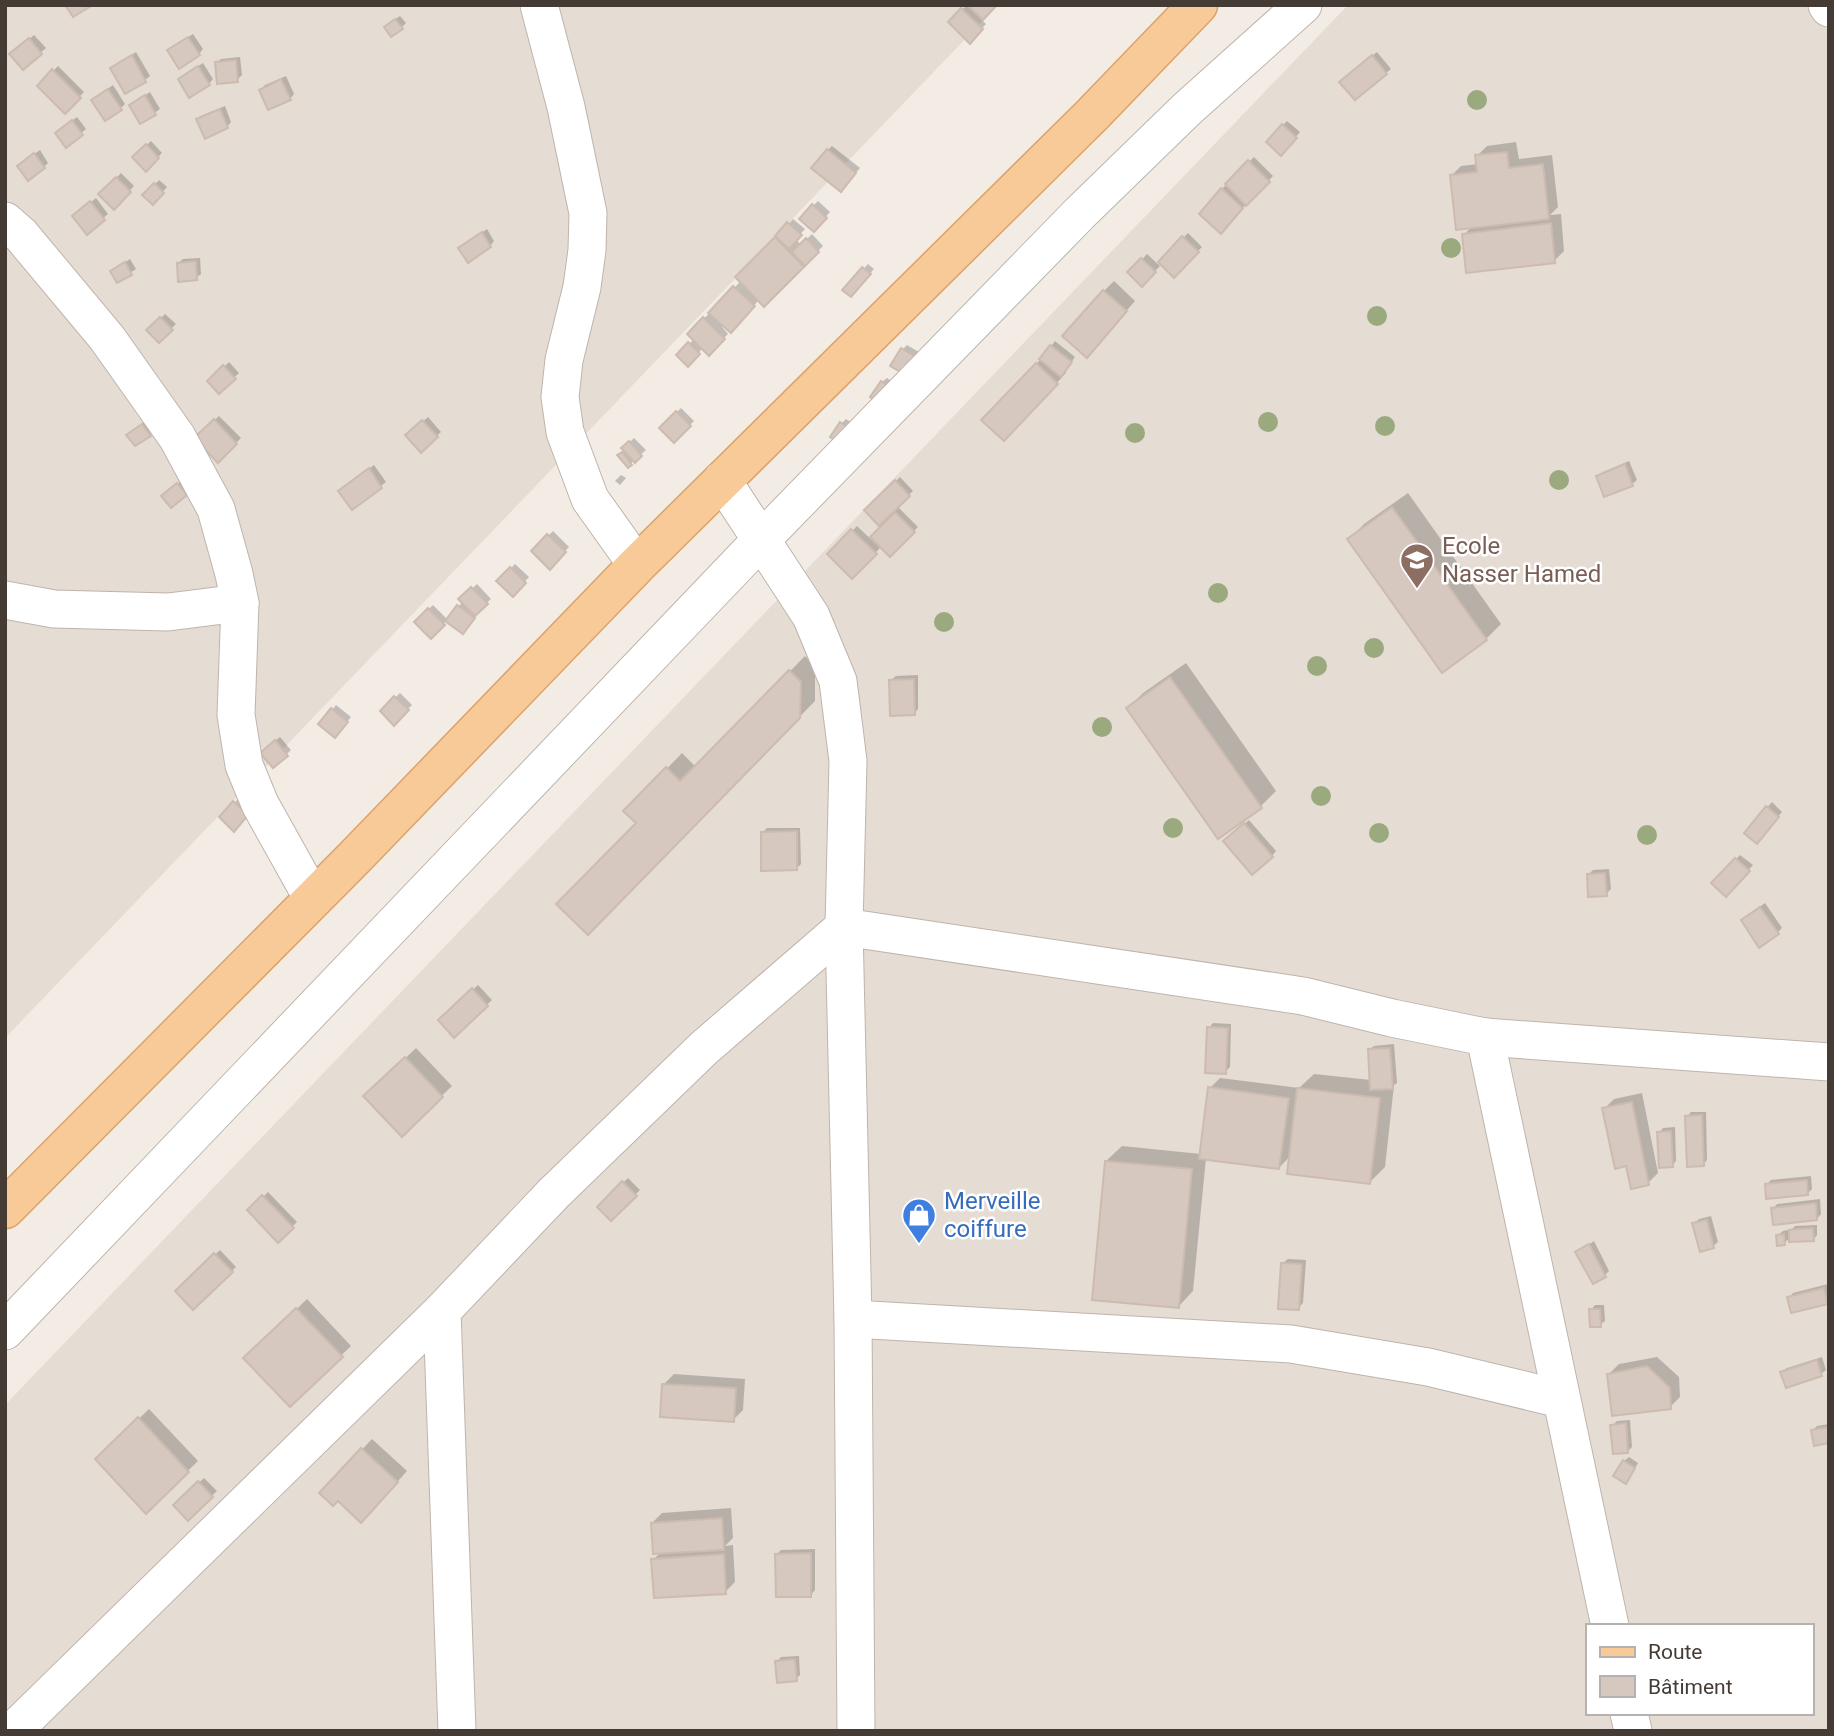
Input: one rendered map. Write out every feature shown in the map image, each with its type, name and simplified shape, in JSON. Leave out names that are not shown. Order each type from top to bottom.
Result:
[{"type":"main road","points":[[5,1209],[313,899],[637,565],[1082,125],[1198,5]]},
{"type":"street","points":[[539,5],[566,107],[588,213],[582,287],[564,360],[559,397],[565,432],[590,499],[637,565]]},
{"type":"street","points":[[5,1331],[761,540],[1080,213],[1187,109],[1303,5]]},
{"type":"street","points":[[5,221],[21,235],[107,338],[177,437],[216,509],[240,604],[236,715],[244,765],[260,804],[313,899]]},
{"type":"street","points":[[722,480],[811,616],[838,681],[848,761],[844,927],[853,1318],[856,1731]]},
{"type":"street","points":[[5,600],[54,609],[168,612],[240,604]]},
{"type":"street","points":[[13,1731],[442,1311],[554,1193],[704,1048],[844,927],[1303,996],[1485,1037],[1829,1062]]},
{"type":"street","points":[[1485,1037],[1610,1624]]},
{"type":"street","points":[[442,1311],[457,1731]]},
{"type":"street","points":[[853,1318],[1291,1344],[1428,1367],[1561,1399]]},
{"type":"shaded area","points":[[5,5],[998,5],[5,1038]]},
{"type":"shaded area","points":[[1348,5],[1829,5],[1829,1731],[5,1731],[5,1405]]},
{"type":"building","points":[[65,5],[90,5],[91,6],[73,17]]},
{"type":"building","points":[[967,5],[997,5],[983,20]]},
{"type":"building","points":[[961,8],[983,29],[970,44],[948,22]]},
{"type":"building","points":[[395,19],[403,29],[391,37],[384,27]]},
{"type":"building","points":[[188,37],[200,55],[179,69],[167,50]]},
{"type":"building","points":[[29,38],[42,54],[23,70],[9,54]]},
{"type":"building","points":[[132,55],[146,82],[125,94],[110,68]]},
{"type":"building","points":[[1372,55],[1387,74],[1355,100],[1339,82]]},
{"type":"building","points":[[236,60],[238,82],[217,84],[215,62]]},
{"type":"building","points":[[198,66],[210,85],[189,98],[178,79]]},
{"type":"building","points":[[52,69],[81,98],[65,114],[37,86]]},
{"type":"building","points":[[281,79],[291,100],[268,110],[259,90]]},
{"type":"building","points":[[108,89],[122,110],[105,121],[91,100]]},
{"type":"building","points":[[145,95],[156,115],[140,124],[129,105]]},
{"type":"building","points":[[220,109],[228,128],[205,139],[196,119]]},
{"type":"building","points":[[72,120],[83,135],[66,148],[55,133]]},
{"type":"building","points":[[1282,124],[1297,138],[1281,156],[1266,142]]},
{"type":"building","points":[[146,144],[159,158],[146,172],[132,157]]},
{"type":"building","points":[[827,149],[856,173],[841,192],[811,168]]},
{"type":"building","points":[[1507,152],[1509,168],[1543,164],[1549,219],[1456,230],[1450,175],[1477,172],[1475,155]]},
{"type":"building","points":[[34,153],[45,168],[28,181],[17,166]]},
{"type":"building","points":[[1248,160],[1270,182],[1246,206],[1225,184]]},
{"type":"building","points":[[116,177],[131,192],[114,210],[98,194]]},
{"type":"building","points":[[154,183],[164,193],[153,205],[142,195]]},
{"type":"building","points":[[1221,188],[1243,208],[1221,234],[1199,214]]},
{"type":"building","points":[[90,201],[105,220],[87,235],[72,216]]},
{"type":"building","points":[[812,204],[827,218],[814,232],[799,219]]},
{"type":"building","points":[[787,222],[802,235],[789,249],[775,236]]},
{"type":"building","points":[[1551,223],[1555,263],[1466,273],[1462,234]]},
{"type":"building","points":[[482,232],[491,247],[468,263],[458,248]]},
{"type":"building","points":[[1182,236],[1199,252],[1174,278],[1158,262]]},
{"type":"building","points":[[775,237],[804,267],[764,307],[735,277]]},
{"type":"building","points":[[806,238],[819,252],[805,266],[792,252]]},
{"type":"building","points":[[1141,258],[1156,272],[1142,287],[1127,272]]},
{"type":"building","points":[[196,261],[197,280],[178,282],[177,263]]},
{"type":"building","points":[[125,262],[132,275],[117,283],[110,271]]},
{"type":"building","points":[[862,267],[871,274],[851,297],[842,290]]},
{"type":"building","points":[[733,286],[755,306],[731,333],[708,313]]},
{"type":"building","points":[[1103,290],[1127,311],[1087,358],[1062,336]]},
{"type":"building","points":[[160,317],[173,330],[159,343],[146,330]]},
{"type":"building","points":[[703,317],[725,339],[709,356],[687,334]]},
{"type":"building","points":[[688,342],[700,354],[688,367],[676,355]]},
{"type":"building","points":[[1050,345],[1072,362],[1061,377],[1039,359]]},
{"type":"building","points":[[901,348],[926,363],[916,381],[890,366]]},
{"type":"building","points":[[1036,363],[1058,384],[1004,441],[981,420]]},
{"type":"building","points":[[223,365],[236,379],[219,394],[207,381]]},
{"type":"building","points":[[881,381],[896,392],[886,408],[870,397]]},
{"type":"building","points":[[676,411],[691,426],[674,443],[659,428]]},
{"type":"building","points":[[214,419],[237,444],[218,463],[194,438]]},
{"type":"building","points":[[422,420],[438,437],[421,453],[405,435]]},
{"type":"building","points":[[840,422],[852,430],[842,445],[830,437]]},
{"type":"building","points":[[142,424],[151,436],[135,446],[126,435]]},
{"type":"building","points":[[629,441],[642,456],[635,463],[621,448]]},
{"type":"building","points":[[622,452],[632,465],[628,468],[617,455]]},
{"type":"building","points":[[1625,464],[1633,486],[1604,497],[1596,476]]},
{"type":"building","points":[[369,468],[382,488],[352,510],[338,491]]},
{"type":"building","points":[[895,480],[910,496],[879,526],[864,510]]},
{"type":"building","points":[[177,483],[187,495],[171,508],[161,496]]},
{"type":"building","name":"Ecole Nasser Hamed","points":[[1392,507],[1487,640],[1442,673],[1347,539]]},
{"type":"building","points":[[895,512],[915,532],[890,557],[870,537]]},
{"type":"building","points":[[851,529],[877,554],[852,579],[827,554]]},
{"type":"building","points":[[547,534],[566,552],[550,570],[531,551]]},
{"type":"building","points":[[510,567],[526,583],[513,597],[496,581]]},
{"type":"building","points":[[471,587],[488,604],[475,616],[458,599]]},
{"type":"building","points":[[457,605],[475,618],[463,634],[445,621]]},
{"type":"building","points":[[428,608],[445,625],[431,639],[414,622]]},
{"type":"building","points":[[789,670],[801,682],[800,718],[588,935],[556,904],[636,823],[623,811],[666,767],[680,781]]},
{"type":"building","points":[[1170,677],[1262,808],[1218,839],[1126,708]]},
{"type":"building","points":[[914,679],[915,715],[890,716],[889,680]]},
{"type":"building","points":[[394,696],[409,710],[394,726],[380,711]]},
{"type":"building","points":[[331,708],[348,722],[335,738],[318,724]]},
{"type":"building","points":[[275,740],[288,756],[273,768],[260,753]]},
{"type":"building","points":[[233,801],[248,815],[234,832],[219,817]]},
{"type":"building","points":[[1766,806],[1779,817],[1757,844],[1744,833]]},
{"type":"building","points":[[1244,823],[1273,857],[1252,875],[1223,841]]},
{"type":"building","points":[[797,831],[797,870],[761,871],[761,832]]},
{"type":"building","points":[[1735,858],[1750,871],[1726,897],[1711,883]]},
{"type":"building","points":[[1605,873],[1607,896],[1588,897],[1587,874]]},
{"type":"building","points":[[1760,907],[1779,934],[1759,948],[1741,920]]},
{"type":"building","points":[[472,988],[488,1006],[454,1038],[438,1020]]},
{"type":"building","points":[[1207,1027],[1228,1028],[1226,1074],[1205,1073]]},
{"type":"building","points":[[1390,1048],[1393,1089],[1370,1090],[1368,1049]]},
{"type":"building","points":[[405,1057],[443,1097],[402,1137],[363,1096]]},
{"type":"building","points":[[1208,1087],[1289,1098],[1279,1169],[1199,1159]]},
{"type":"building","points":[[1297,1088],[1380,1098],[1370,1184],[1287,1174]]},
{"type":"building","points":[[1632,1102],[1649,1185],[1631,1189],[1626,1166],[1615,1169],[1602,1108]]},
{"type":"building","points":[[1702,1115],[1704,1166],[1687,1167],[1685,1116]]},
{"type":"building","points":[[1671,1131],[1673,1167],[1659,1168],[1657,1132]]},
{"type":"building","points":[[1105,1161],[1192,1169],[1179,1308],[1092,1300]]},
{"type":"building","points":[[1807,1180],[1808,1195],[1766,1199],[1765,1184]]},
{"type":"building","points":[[622,1181],[637,1196],[611,1221],[597,1207]]},
{"type":"building","points":[[262,1195],[294,1228],[278,1243],[247,1210]]},
{"type":"building","points":[[1816,1203],[1817,1220],[1773,1225],[1771,1208]]},
{"type":"building","points":[[1707,1220],[1714,1248],[1700,1252],[1692,1223]]},
{"type":"building","points":[[1813,1228],[1814,1241],[1789,1242],[1789,1230]]},
{"type":"building","points":[[1784,1234],[1785,1245],[1777,1246],[1776,1235]]},
{"type":"building","points":[[1589,1244],[1606,1277],[1593,1284],[1575,1252]]},
{"type":"building","points":[[214,1253],[233,1272],[193,1310],[175,1291]]},
{"type":"building","points":[[1281,1263],[1302,1264],[1299,1310],[1278,1309]]},
{"type":"building","points":[[1824,1288],[1828,1304],[1791,1313],[1787,1297]]},
{"type":"building","points":[[296,1308],[343,1357],[290,1407],[243,1358]]},
{"type":"building","points":[[1589,1309],[1600,1309],[1601,1327],[1590,1327]]},
{"type":"building","points":[[1817,1360],[1822,1376],[1786,1388],[1780,1372]]},
{"type":"building","points":[[1647,1366],[1670,1388],[1671,1409],[1612,1416],[1607,1374]]},
{"type":"building","points":[[662,1384],[736,1388],[734,1422],[660,1417]]},
{"type":"building","points":[[138,1417],[189,1472],[146,1514],[95,1459]]},
{"type":"building","points":[[1626,1423],[1628,1453],[1613,1454],[1610,1425]]},
{"type":"building","points":[[1829,1427],[1829,1443],[1814,1446],[1811,1430]]},
{"type":"building","points":[[361,1448],[398,1482],[361,1523],[338,1501],[333,1506],[319,1493]]},
{"type":"building","points":[[1623,1460],[1635,1468],[1626,1484],[1613,1476]]},
{"type":"building","points":[[198,1481],[213,1497],[188,1521],[173,1505]]},
{"type":"building","points":[[722,1518],[724,1550],[653,1554],[651,1523]]},
{"type":"building","points":[[811,1553],[811,1597],[776,1597],[775,1554]]},
{"type":"building","points":[[724,1554],[726,1594],[654,1598],[651,1559]]},
{"type":"building","points":[[795,1659],[797,1681],[777,1683],[775,1661]]},
{"type":"place","name":"Ecole Nasser Hamed","points":[[1417,590]]},
{"type":"place","name":"Merveille coiffure","points":[[919,1245]]}]
